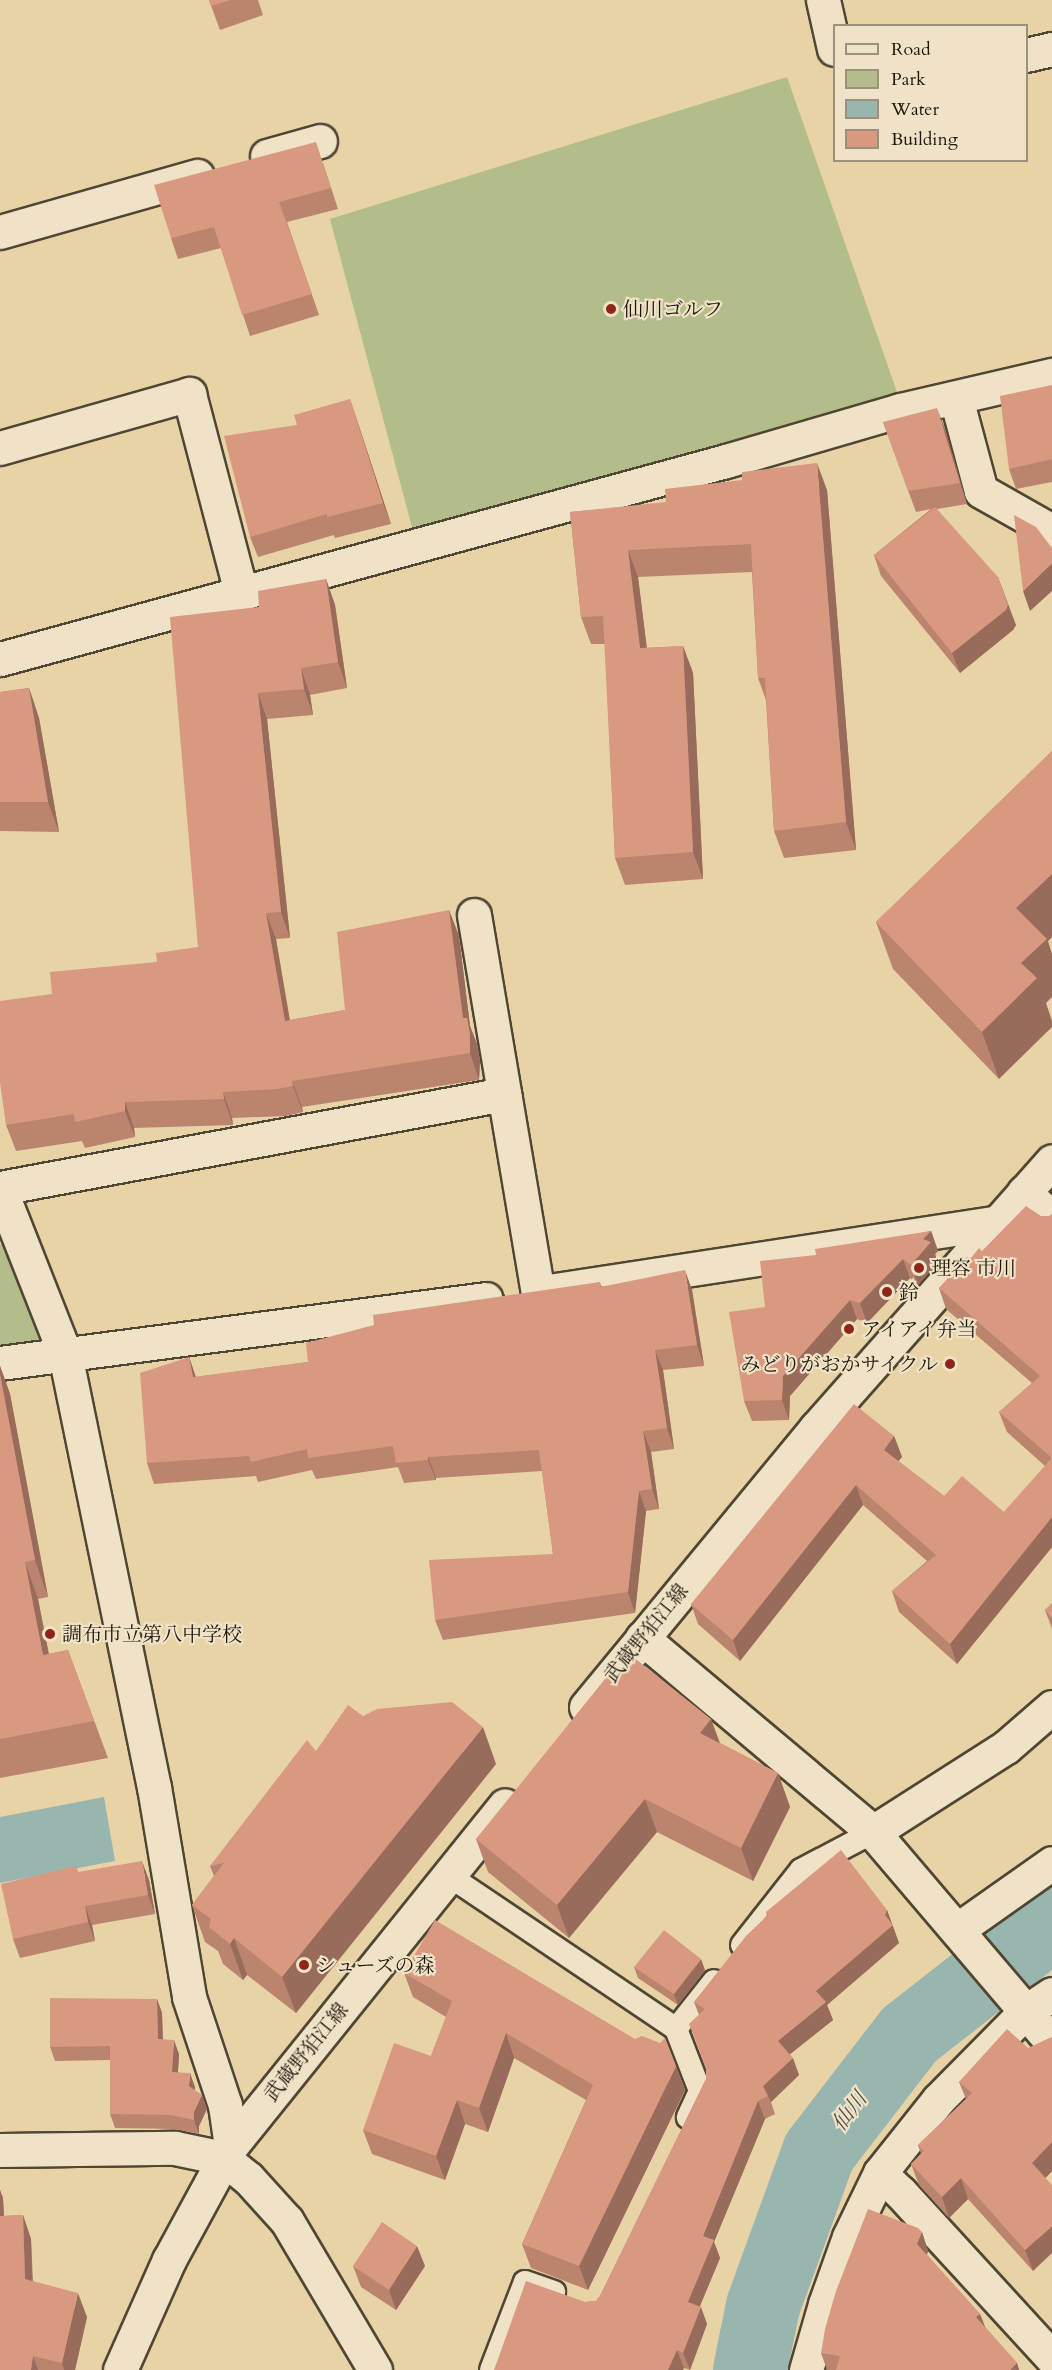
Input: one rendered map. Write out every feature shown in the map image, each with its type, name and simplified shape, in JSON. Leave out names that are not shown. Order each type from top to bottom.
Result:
[{"type":"street","points":[[823,0],[833,45]]},
{"type":"street","points":[[1028,54],[1052,48]]},
{"type":"street","points":[[0,232],[320,141]]},
{"type":"street","points":[[0,659],[726,461],[900,410],[1052,375]]},
{"type":"street","points":[[0,448],[189,394],[241,592]]},
{"type":"street","points":[[956,398],[981,491],[1052,531]]},
{"type":"street","points":[[474,915],[538,1293]]},
{"type":"street","points":[[375,2370],[287,2221],[227,2152],[225,2106],[189,1997],[154,1787],[65,1354],[0,1188],[504,1094]]},
{"type":"street","name":"武蔵野狛江線","points":[[568,1729],[816,1428],[1052,1161]]},
{"type":"street","points":[[1024,1192],[1052,1218]]},
{"type":"street","points":[[0,1363],[538,1293],[998,1222]]},
{"type":"street","points":[[642,1638],[873,1832],[1052,2042]]},
{"type":"street","points":[[873,1832],[1006,1747],[1052,1707]]},
{"type":"street","name":"武蔵野狛江線","points":[[120,2370],[169,2260],[227,2152],[523,1784]]},
{"type":"street","points":[[957,1930],[1052,1863]]},
{"type":"street","points":[[806,2370],[825,2304],[849,2236],[880,2173],[938,2100],[1020,2004],[1052,1994]]},
{"type":"street","points":[[0,2150],[174,2148],[227,2152]]},
{"type":"street","points":[[880,2173],[1052,2358]]},
{"type":"lane","points":[[676,2029],[801,1870],[873,1832]]},
{"type":"lane","points":[[448,1875],[676,2029],[700,2091],[680,2132]]},
{"type":"lane","points":[[491,2370],[525,2282],[575,2300]]},
{"type":"green space","name":"仙川ゴルフ","points":[[787,77],[899,398],[413,531],[330,219]]},
{"type":"green space","points":[[0,1244],[5,1247],[49,1344],[0,1349]]},
{"type":"water","points":[[104,1797],[115,1861],[0,1883],[0,1817]]},
{"type":"building","points":[[209,0],[230,0],[211,6]]},
{"type":"building","points":[[316,142],[331,188],[279,202],[312,294],[242,315],[214,227],[171,238],[154,185]]},
{"type":"building","points":[[1052,385],[1052,459],[1009,469],[1000,396]]},
{"type":"building","points":[[350,399],[383,503],[327,517],[327,514],[250,537],[224,436],[297,425],[294,415]]},
{"type":"building","points":[[937,408],[960,483],[908,491],[883,422]]},
{"type":"building","points":[[817,463],[846,822],[774,831],[765,678],[758,678],[751,544],[628,550],[640,648],[683,646],[693,852],[615,858],[603,616],[581,617],[570,512],[666,502],[665,489],[742,480],[742,472]]},
{"type":"building","points":[[935,507],[998,577],[1008,605],[1006,610],[952,653],[874,555]]},
{"type":"building","points":[[1014,515],[1036,527],[1052,548],[1052,563],[1023,591]]},
{"type":"building","points":[[326,579],[338,662],[301,668],[304,689],[258,693],[281,912],[266,913],[285,1021],[345,1010],[337,932],[449,910],[463,1018],[467,1018],[470,1034],[470,1053],[292,1081],[293,1086],[277,1089],[223,1092],[224,1099],[125,1102],[125,1111],[75,1122],[74,1114],[6,1125],[0,1083],[0,1001],[52,994],[50,972],[157,962],[156,953],[198,947],[170,617],[259,607],[258,591]]},
{"type":"building","points":[[29,688],[48,802],[0,802],[0,692]]},
{"type":"building","points":[[1052,751],[1052,874],[1016,908],[1047,939],[1021,963],[1037,978],[982,1032],[876,922]]},
{"type":"building","points":[[1026,1206],[1041,1216],[1052,1214],[1052,1458],[999,1412],[1040,1376],[939,1288],[967,1257],[971,1258],[979,1248],[982,1251]]},
{"type":"building","points":[[931,1231],[923,1239],[931,1242],[911,1265],[903,1259],[860,1303],[850,1300],[783,1376],[782,1400],[744,1401],[729,1312],[765,1307],[760,1261],[816,1255],[815,1249]]},
{"type":"building","points":[[685,1270],[697,1345],[655,1350],[667,1428],[643,1431],[652,1489],[639,1491],[628,1592],[435,1620],[429,1560],[553,1554],[539,1450],[428,1457],[428,1460],[396,1463],[393,1446],[308,1458],[307,1449],[251,1462],[249,1456],[147,1463],[140,1373],[189,1357],[193,1377],[308,1362],[306,1343],[374,1325],[373,1315],[600,1282],[600,1287]]},
{"type":"building","points":[[0,1374],[35,1560],[25,1562],[43,1655],[68,1650],[94,1721],[0,1739]]},
{"type":"building","points":[[854,1404],[894,1436],[884,1450],[944,1496],[962,1476],[1004,1512],[1052,1458],[1052,1517],[950,1644],[892,1591],[936,1555],[856,1485],[733,1640],[691,1604]]},
{"type":"building","points":[[1052,1603],[1052,1618],[1045,1610]]},
{"type":"building","points":[[632,1656],[711,1719],[700,1733],[778,1773],[741,1848],[645,1799],[557,1905],[476,1839],[613,1669],[612,1681]]},
{"type":"building","points":[[452,1702],[483,1727],[282,1977],[234,1938],[230,1944],[209,1927],[211,1919],[192,1905],[224,1863],[210,1866],[307,1740],[316,1751],[348,1705],[363,1716],[377,1709]]},
{"type":"building","points":[[841,1850],[887,1910],[885,1915],[893,1925],[816,1991],[826,2002],[778,2041],[793,2058],[763,2086],[768,2096],[758,2101],[703,2236],[714,2240],[688,2302],[701,2307],[683,2353],[677,2350],[668,2370],[494,2370],[526,2281],[585,2302],[596,2301],[600,2296],[706,2079],[706,2068],[689,2024],[705,2009],[694,2002],[746,1936],[768,1915],[766,1912]]},
{"type":"building","points":[[142,1861],[148,1895],[85,1906],[88,1922],[13,1939],[1,1884],[76,1866],[78,1872]]},
{"type":"building","points":[[435,1920],[635,2039],[642,2036],[660,2043],[665,2038],[676,2066],[579,2266],[522,2244],[593,2085],[506,2033],[479,2108],[457,2100],[436,2156],[363,2130],[394,2043],[431,2056],[452,2001],[404,1973]]},
{"type":"building","points":[[664,1930],[701,1959],[674,1994],[634,1967]]},
{"type":"building","points":[[50,1998],[157,1999],[158,2039],[174,2040],[172,2072],[190,2073],[189,2086],[202,2095],[194,2112],[194,2120],[170,2115],[110,2114],[110,2046],[50,2047]]},
{"type":"building","points":[[1007,2029],[1028,2048],[1052,2037],[1052,2142],[1032,2163],[1052,2185],[1052,2226],[1025,2250],[961,2178],[942,2197],[911,2164],[924,2151],[918,2145],[972,2093],[959,2082]]},
{"type":"building","points":[[868,2209],[918,2228],[922,2232],[917,2244],[980,2314],[976,2317],[1017,2363],[1010,2370],[836,2370],[840,2356],[821,2353],[836,2291]]},
{"type":"building","points":[[23,2215],[25,2279],[78,2293],[62,2363],[33,2356],[31,2370],[0,2370],[0,2216]]},
{"type":"building","points":[[382,2222],[417,2246],[389,2290],[353,2266]]},
{"type":"waterway","name":"仙川","points":[[750,2370],[763,2306],[819,2152],[909,2035],[1052,1923]]},
{"type":"place","name":"仙川ゴルフ","points":[[611,309]]},
{"type":"place","name":"理容 市川","points":[[919,1268]]},
{"type":"place","name":"鈴","points":[[887,1292]]},
{"type":"place","name":"アイアイ弁当","points":[[849,1329]]},
{"type":"place","name":"みどりがおかサイクル","points":[[950,1364]]},
{"type":"place","name":"調布市立第八中学校","points":[[50,1634]]},
{"type":"place","name":"シューズの森","points":[[304,1965]]}]
